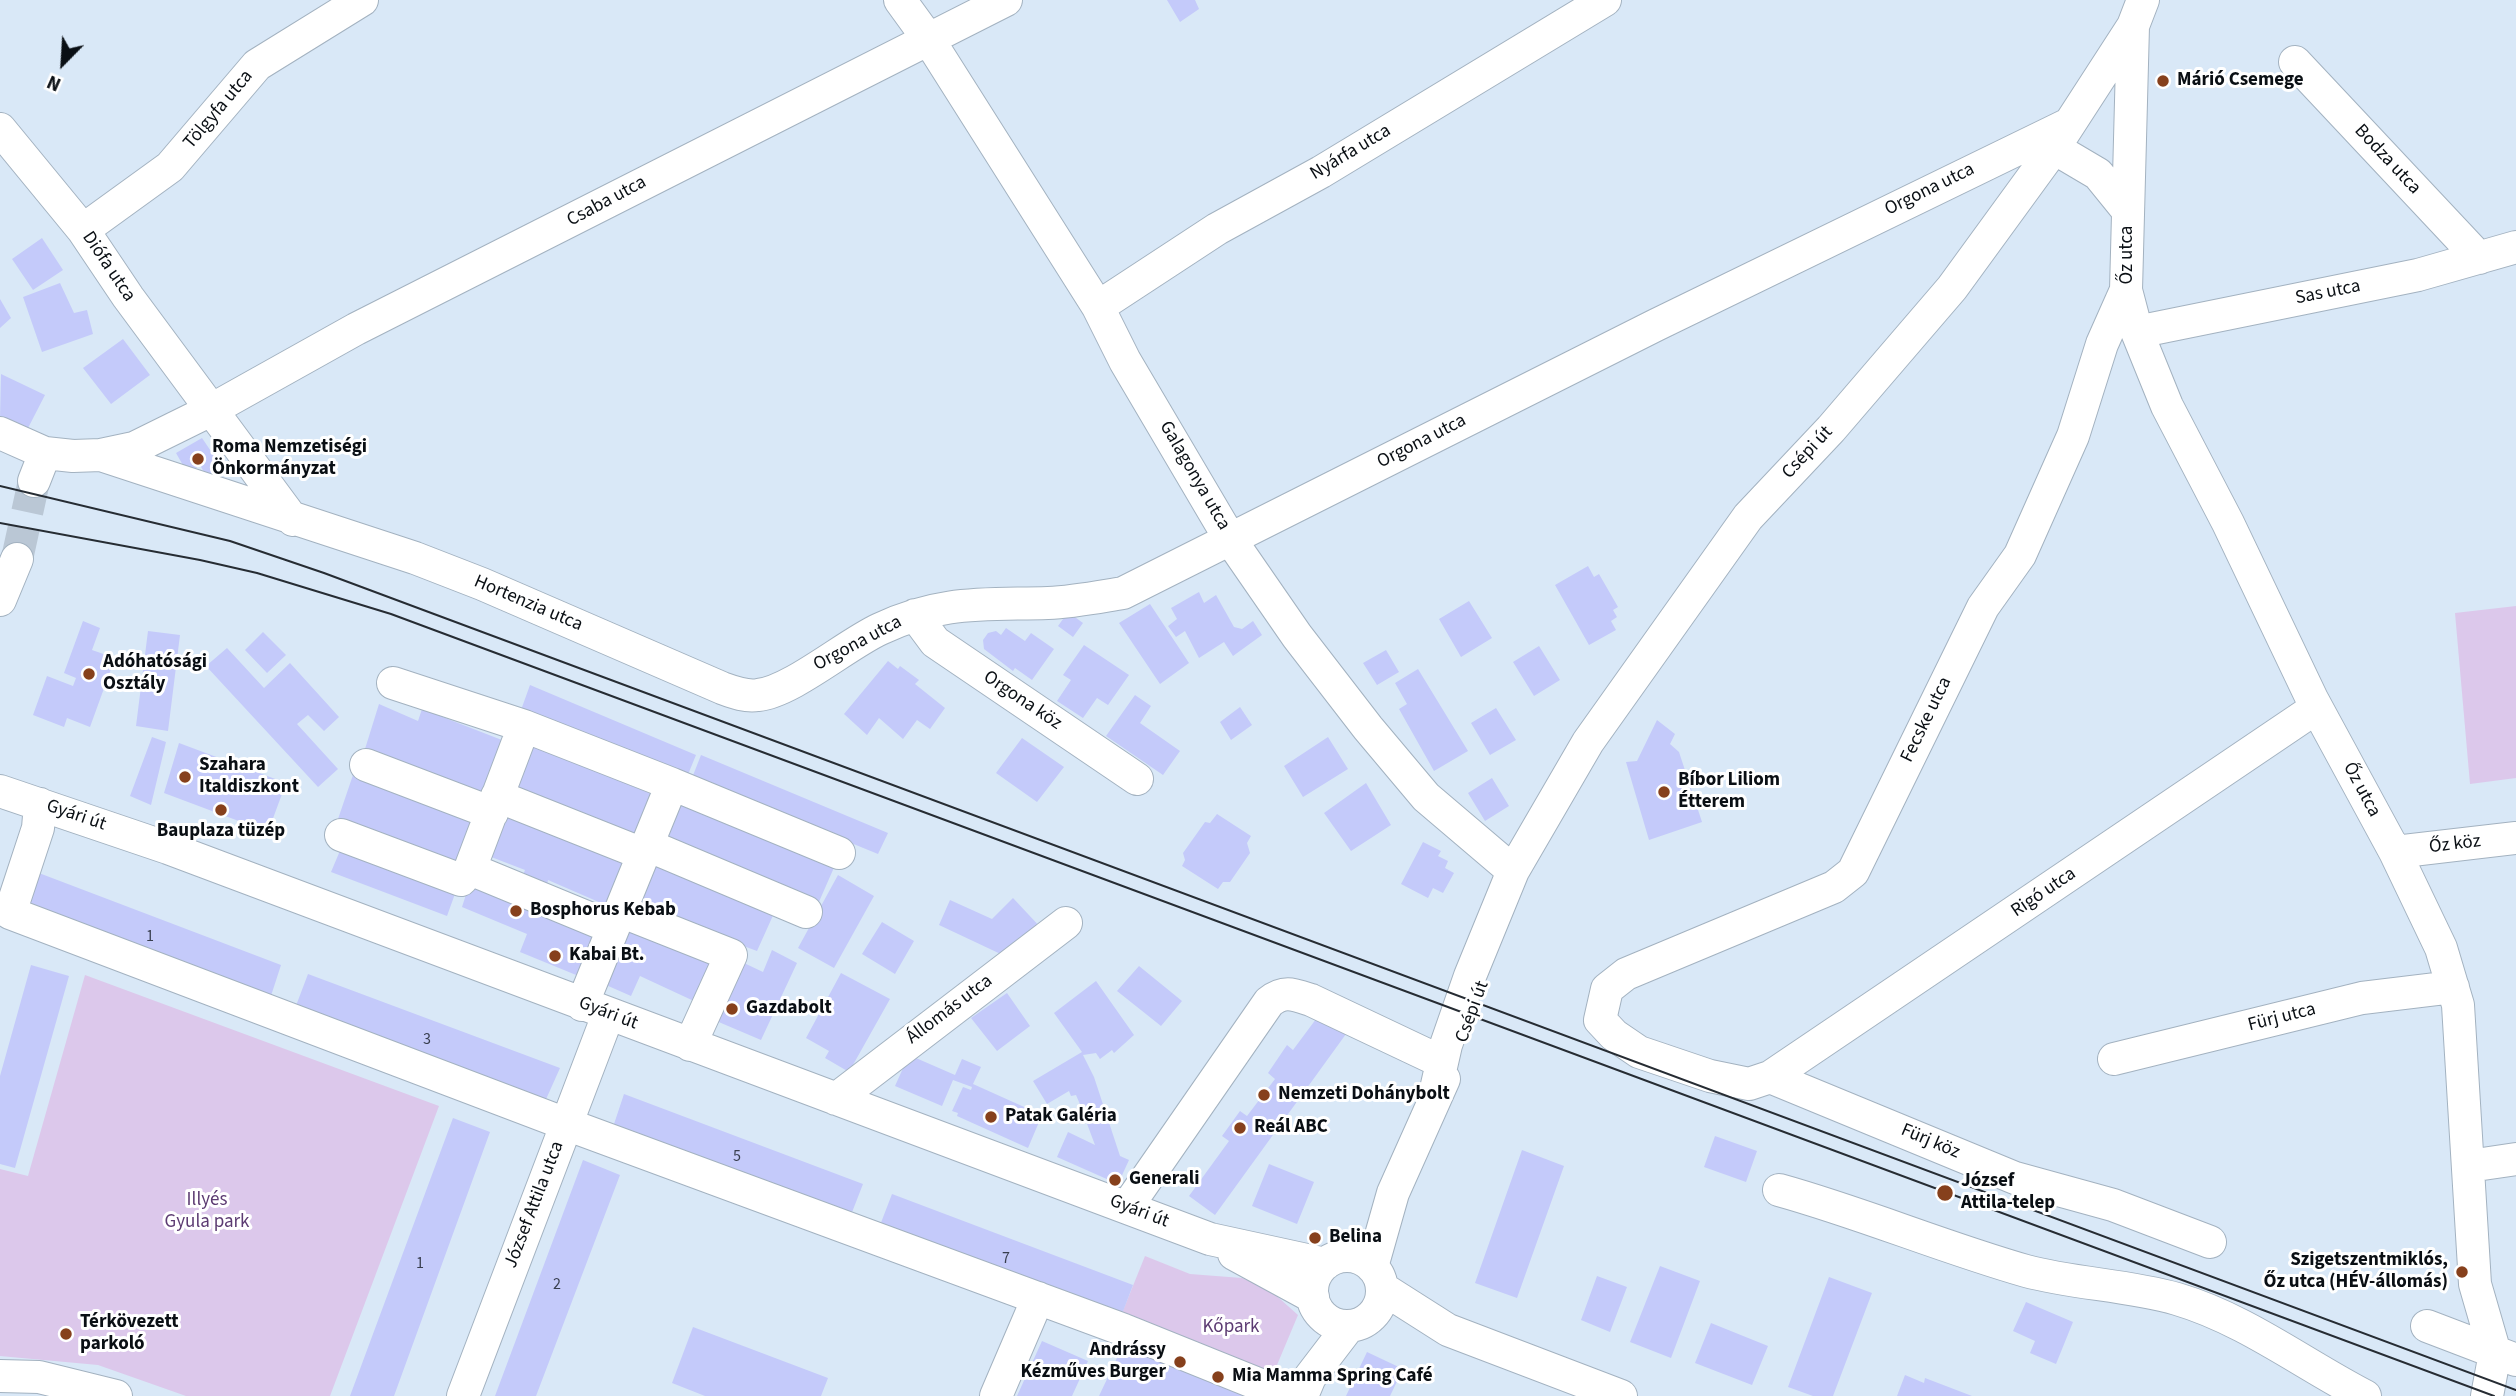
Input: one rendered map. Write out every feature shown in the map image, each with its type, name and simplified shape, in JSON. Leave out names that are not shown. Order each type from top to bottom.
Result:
[{"type":"street","name":"Tölgyfa utca","points":[[83,230],[170,167],[257,65],[362,0]]},
{"type":"street","name":"Galagonya utca","points":[[900,0],[929,40],[1098,307],[1125,361],[1230,539],[1297,636],[1426,797],[1513,871]]},
{"type":"street","name":"Csaba utca","points":[[101,455],[134,448],[211,410],[356,329],[1006,0]]},
{"type":"street","name":"Nyárfa utca","points":[[1098,307],[1217,229],[1321,172],[1605,0]]},
{"type":"street","name":"Csépi út","points":[[1434,1098],[1442,1062],[1470,976],[1513,871],[1588,742],[1748,517],[1831,429],[1952,288],[2062,136],[2138,13]]},
{"type":"street","name":"Őz utca","points":[[2138,13],[2126,290],[2137,332],[2167,407],[2228,523],[2316,708],[2395,852],[2441,948],[2458,1005],[2475,1284],[2505,1357],[2487,1396]]},
{"type":"street","name":"Bodza utca","points":[[2295,62],[2505,253]]},
{"type":"street","name":"Diófa utca","points":[[0,129],[83,230],[293,520]]},
{"type":"street","name":"Őz utca","points":[[2062,136],[2128,211]]},
{"type":"street","name":"Orgona utca","points":[[760,695],[780,687],[879,629],[915,615],[967,603],[1050,603],[1123,593],[1656,325],[2062,136]]},
{"type":"street","name":"Sas utca","points":[[2137,332],[2418,275],[2505,253]]},
{"type":"street","name":"Fecske utca","points":[[1770,1077],[1749,1084],[1710,1076],[1639,1052],[1614,1035],[1600,1020],[1606,989],[1626,974],[1834,887],[1853,873],[1983,607],[2020,555],[2073,436],[2102,344],[2126,290]]},
{"type":"street","points":[[0,433],[40,467],[101,455]]},
{"type":"street","name":"Hortenzia utca","points":[[101,455],[415,558],[482,584],[722,688],[740,695],[760,695]]},
{"type":"street","points":[[0,600],[17,559]]},
{"type":"street","name":"Orgona köz","points":[[915,615],[935,642],[1137,779]]},
{"type":"street","points":[[393,683],[524,726],[839,853]]},
{"type":"street","name":"Rigó utca","points":[[1770,1077],[2316,708]]},
{"type":"street","points":[[341,835],[461,880],[470,869],[524,726]]},
{"type":"street","points":[[366,765],[645,850],[806,912]]},
{"type":"street","name":"József Attila utca","points":[[463,1396],[566,1124],[617,920],[672,784]]},
{"type":"street","name":"Gyári út","points":[[1,792],[206,862],[595,1010],[1127,1207],[1210,1240],[1316,1304]]},
{"type":"street","points":[[40,804],[38,828],[10,913],[566,1124],[1038,1298],[1300,1390]]},
{"type":"street","name":"Őz köz","points":[[2395,852],[2516,838]]},
{"type":"street","points":[[470,869],[617,920],[731,955],[690,1045]]},
{"type":"street","name":"Csépi út","points":[[1357,1269],[1434,1098],[1458,1053],[1486,986],[1494,920]]},
{"type":"street","name":"Állomás utca","points":[[836,1099],[1066,923]]},
{"type":"street","name":"Fürj utca","points":[[2114,1059],[2362,998],[2452,987]]},
{"type":"street","points":[[1127,1207],[1269,1002],[1278,995],[1288,992],[1311,1000],[1442,1062]]},
{"type":"street","name":"Fürj köz","points":[[1770,1077],[2015,1178],[2113,1205],[2210,1242]]},
{"type":"street","points":[[2469,1166],[2516,1159]]},
{"type":"street","points":[[1779,1190],[1851,1210],[1935,1243],[2027,1271],[2080,1284],[2177,1299],[2271,1341],[2365,1396]]},
{"type":"street","name":"Gyári út","points":[[1210,1240],[1357,1269],[1448,1330],[1621,1396]]},
{"type":"street","points":[[1357,1269],[1378,1306],[1358,1323],[1300,1390],[1316,1304],[1314,1279],[1357,1269]]},
{"type":"street","points":[[996,1396],[1038,1298]]},
{"type":"street","points":[[1316,1304],[1338,1325],[1358,1323]]},
{"type":"street","name":"Gyári út","points":[[1358,1323],[1448,1330]]},
{"type":"street","points":[[2427,1326],[2505,1357]]},
{"type":"street","points":[[0,1376],[39,1377],[116,1396]]},
{"type":"green space","points":[[2516,606],[2516,778],[2470,784],[2455,613]]},
{"type":"green space","name":"Illyés Gyula park","points":[[85,975],[439,1106],[330,1396],[186,1396],[98,1365],[0,1356],[0,1169],[28,1176]]},
{"type":"green space","name":"Kőpark","points":[[1145,1256],[1190,1274],[1242,1278],[1270,1290],[1298,1315],[1264,1396],[1114,1333]]},
{"type":"building","points":[[1167,0],[1195,0],[1199,9],[1180,22]]},
{"type":"building","points":[[42,238],[63,270],[33,290],[12,259]]},
{"type":"building","points":[[60,283],[74,313],[87,310],[93,334],[42,352],[23,297]]},
{"type":"building","points":[[0,299],[11,318],[0,328]]},
{"type":"building","points":[[123,339],[150,375],[111,404],[83,368]]},
{"type":"building","points":[[1,374],[45,395],[27,430],[0,419]]},
{"type":"building","name":"Roma Nemzetiségi Önkormányzat","points":[[202,438],[225,472],[209,481],[200,465],[188,474],[176,453]]},
{"type":"building","points":[[1588,566],[1594,577],[1599,574],[1618,607],[1613,610],[1617,617],[1611,621],[1616,630],[1589,645],[1555,585]]},
{"type":"building","points":[[1199,592],[1204,603],[1216,595],[1234,627],[1242,629],[1253,621],[1262,635],[1233,656],[1224,642],[1199,658],[1185,631],[1176,637],[1168,626],[1177,619],[1171,608]]},
{"type":"building","points":[[1469,601],[1492,638],[1461,657],[1439,619]]},
{"type":"building","points":[[1150,604],[1189,663],[1160,684],[1119,623]]},
{"type":"building","points":[[1068,612],[1083,623],[1073,637],[1058,626]]},
{"type":"building","name":"Adóhatósági Osztály","points":[[83,621],[100,628],[92,650],[115,658],[90,727],[67,718],[64,727],[33,715],[47,676],[73,686],[76,678],[64,673]]},
{"type":"building","points":[[1006,628],[1025,641],[1031,633],[1054,649],[1032,680],[1015,668],[1013,671],[984,649],[983,640],[988,633],[996,631],[1001,635]]},
{"type":"building","points":[[148,631],[180,635],[168,731],[136,726]]},
{"type":"building","points":[[263,632],[286,655],[267,673],[245,650]]},
{"type":"building","points":[[1084,645],[1129,675],[1108,705],[1097,698],[1083,718],[1057,701],[1071,680],[1063,675]]},
{"type":"building","points":[[1539,646],[1560,680],[1534,696],[1513,662]]},
{"type":"building","points":[[227,648],[264,688],[290,663],[339,717],[324,731],[308,715],[297,724],[338,769],[318,787],[206,666]]},
{"type":"building","points":[[1386,650],[1399,672],[1377,685],[1363,663]]},
{"type":"building","points":[[888,661],[919,680],[915,684],[945,708],[930,729],[917,720],[903,739],[879,718],[867,735],[844,714]]},
{"type":"building","points":[[1418,669],[1468,751],[1434,771],[1399,709],[1407,704],[1395,683]]},
{"type":"building","points":[[530,685],[696,755],[687,777],[521,710]]},
{"type":"building","points":[[1135,695],[1151,706],[1140,723],[1180,751],[1163,775],[1106,736]]},
{"type":"building","points":[[379,704],[418,721],[422,709],[507,742],[485,797],[365,749]]},
{"type":"building","points":[[1240,707],[1252,725],[1231,740],[1220,722]]},
{"type":"building","points":[[1496,708],[1516,740],[1490,755],[1471,723]]},
{"type":"building","name":"Bíbor Liliom Étterem","points":[[1657,720],[1675,734],[1670,744],[1679,752],[1702,822],[1649,840],[1626,762],[1637,761]]},
{"type":"building","points":[[152,737],[166,742],[151,805],[130,796]]},
{"type":"building","points":[[1328,737],[1348,769],[1303,797],[1284,766]]},
{"type":"building","points":[[1022,738],[1064,767],[1037,802],[996,773]]},
{"type":"building","points":[[179,743],[286,783],[268,832],[164,793]]},
{"type":"building","points":[[529,743],[654,795],[636,838],[513,786]]},
{"type":"building","points":[[701,755],[888,833],[878,854],[692,778]]},
{"type":"building","points":[[353,775],[477,822],[459,866],[338,819]]},
{"type":"building","points":[[1492,778],[1509,806],[1485,821],[1468,793]]},
{"type":"building","points":[[1366,783],[1391,825],[1351,851],[1324,813]]},
{"type":"building","points":[[680,798],[836,863],[818,904],[665,841]]},
{"type":"building","points":[[503,810],[626,861],[608,906],[548,880],[547,885],[523,875],[525,870],[486,855]]},
{"type":"building","points":[[1217,814],[1251,836],[1247,843],[1250,853],[1230,882],[1223,882],[1218,889],[1182,866],[1185,860],[1183,853],[1205,822],[1210,823]]},
{"type":"building","points":[[1423,842],[1441,851],[1438,856],[1448,861],[1445,868],[1454,873],[1443,893],[1433,888],[1428,898],[1401,884]]},
{"type":"building","points":[[342,846],[456,891],[447,916],[331,872]]},
{"type":"building","points":[[658,860],[775,911],[757,951],[639,907]]},
{"type":"building","points":[[31,870],[281,965],[269,1002],[17,908]]},
{"type":"building","points":[[838,875],[874,896],[834,968],[798,948]]},
{"type":"building","points":[[470,882],[597,935],[581,977],[520,952],[527,934],[462,907]]},
{"type":"building","points":[[1013,898],[1043,930],[1007,957],[939,925],[950,900],[992,919]]},
{"type":"building","points":[[882,922],[914,941],[895,974],[862,954]]},
{"type":"building","points":[[623,923],[714,960],[696,1002],[640,976],[631,996],[606,985]]},
{"type":"building","points":[[772,950],[797,963],[761,1040],[714,1020],[744,963],[763,972]]},
{"type":"building","points":[[31,965],[69,976],[15,1168],[0,1164],[0,1076]]},
{"type":"building","points":[[1139,966],[1182,1001],[1161,1026],[1117,991]]},
{"type":"building","points":[[841,973],[890,999],[849,1072],[825,1058],[829,1051],[806,1038]]},
{"type":"building","points":[[308,974],[560,1068],[543,1106],[294,1011]]},
{"type":"building","points":[[1096,981],[1134,1035],[1114,1053],[1112,1050],[1100,1059],[1096,1053],[1083,1055],[1094,1077],[1120,1156],[1129,1160],[1118,1184],[1057,1157],[1068,1132],[1095,1145],[1086,1121],[1079,1124],[1073,1112],[1082,1109],[1076,1095],[1071,1096],[1069,1091],[1047,1104],[1033,1081],[1082,1052],[1054,1013]]},
{"type":"building","points":[[1007,993],[1030,1026],[997,1051],[971,1018]]},
{"type":"building","points":[[1319,1015],[1346,1034],[1215,1215],[1189,1196],[1229,1141],[1222,1136],[1240,1111],[1247,1116],[1275,1079],[1268,1073],[1287,1045],[1293,1050]]},
{"type":"building","points":[[909,1055],[955,1075],[962,1059],[981,1067],[973,1084],[1042,1115],[1028,1148],[957,1116],[958,1113],[952,1111],[963,1087],[971,1090],[972,1087],[953,1080],[942,1106],[895,1086]]},
{"type":"building","points":[[624,1094],[863,1184],[849,1220],[612,1130]]},
{"type":"building","points":[[453,1118],[490,1132],[394,1396],[350,1396]]},
{"type":"building","points":[[1715,1136],[1757,1151],[1746,1182],[1704,1167]]},
{"type":"building","points":[[1522,1150],[1564,1166],[1517,1298],[1475,1283]]},
{"type":"building","points":[[583,1160],[620,1175],[536,1396],[495,1396]]},
{"type":"building","points":[[1269,1164],[1314,1182],[1297,1224],[1252,1206]]},
{"type":"building","points":[[892,1194],[1133,1285],[1119,1322],[877,1233]]},
{"type":"building","points":[[1660,1266],[1700,1281],[1671,1358],[1630,1342]]},
{"type":"building","points":[[1597,1276],[1627,1287],[1610,1332],[1581,1320]]},
{"type":"building","points":[[1829,1277],[1872,1293],[1833,1396],[1813,1396],[1788,1387]]},
{"type":"building","points":[[2026,1302],[2073,1322],[2056,1364],[2030,1353],[2035,1341],[2013,1331]]},
{"type":"building","points":[[1711,1323],[1768,1346],[1752,1385],[1695,1363]]},
{"type":"building","points":[[693,1327],[828,1378],[821,1396],[705,1396],[672,1383]]},
{"type":"building","points":[[1042,1341],[1088,1361],[1072,1396],[1017,1396]]},
{"type":"building","points":[[1124,1343],[1252,1396],[1099,1396]]},
{"type":"building","points":[[1367,1352],[1403,1369],[1390,1396],[1346,1396]]},
{"type":"building","points":[[1905,1375],[1924,1383],[1925,1378],[1972,1396],[1897,1396]]},
{"type":"tunnel","points":[[17,559],[34,481]]},
{"type":"tram line","points":[[0,486],[230,541],[324,573],[2516,1390]]},
{"type":"tram line","points":[[0,523],[257,573],[391,614],[2494,1396]]},
{"type":"place","name":"Márió Csemege","points":[[2163,81]]},
{"type":"place","name":"Roma Nemzetiségi Önkormányzat","points":[[198,459]]},
{"type":"place","name":"Adóhatósági Osztály","points":[[89,674]]},
{"type":"place","name":"Szahara Italdiszkont","points":[[185,777]]},
{"type":"place","name":"Bíbor Liliom Étterem","points":[[1664,792]]},
{"type":"place","name":"Bauplaza tüzép","points":[[221,810]]},
{"type":"place","name":"Bosphorus Kebab","points":[[516,911]]},
{"type":"place","name":"Kabai Bt.","points":[[555,956]]},
{"type":"place","name":"Gazdabolt","points":[[732,1009]]},
{"type":"place","name":"Nemzeti Dohánybolt","points":[[1264,1095]]},
{"type":"place","name":"Patak Galéria","points":[[991,1117]]},
{"type":"place","name":"Reál ABC","points":[[1240,1128]]},
{"type":"place","name":"Generali","points":[[1115,1180]]},
{"type":"place","name":"József Attila-telep","points":[[1945,1193]]},
{"type":"place","name":"Belina","points":[[1315,1238]]},
{"type":"place","name":"Szigetszentmiklós, Őz utca (HÉV-állomás)","points":[[2462,1272]]},
{"type":"place","name":"Térkövezett parkoló","points":[[66,1334]]},
{"type":"place","name":"Andrássy Kézműves Burger","points":[[1180,1362]]},
{"type":"place","name":"Mia Mamma Spring Café","points":[[1218,1377]]}]
